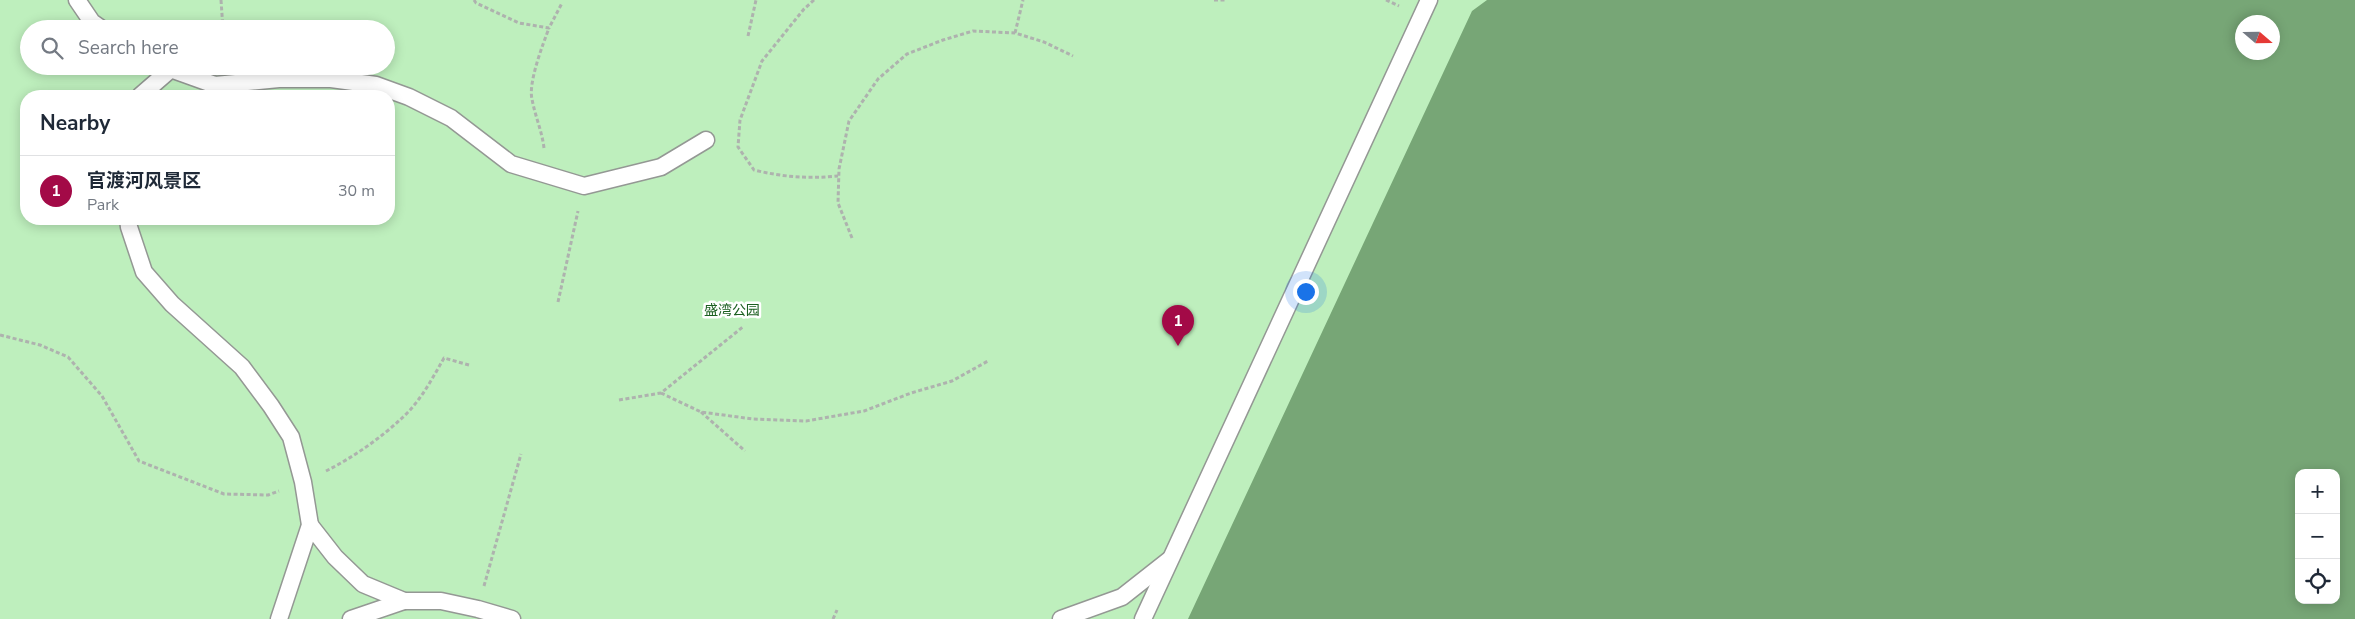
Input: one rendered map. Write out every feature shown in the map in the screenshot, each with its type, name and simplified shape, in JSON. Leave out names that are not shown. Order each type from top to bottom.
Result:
[{"type":"lane","points":[[77,0],[91,20]]},
{"type":"lane","points":[[1143,619],[1430,0]]},
{"type":"lane","points":[[146,90],[160,75]]},
{"type":"lane","points":[[187,75],[215,85],[279,79],[331,79],[376,85],[390,90]]},
{"type":"lane","points":[[395,92],[451,118],[511,164],[584,186],[662,168],[706,140]]},
{"type":"lane","points":[[129,225],[144,272],[172,304],[242,366],[291,437],[304,482],[310,525],[279,619]]},
{"type":"lane","points":[[310,525],[335,557],[363,584],[404,600],[441,601],[512,619]]},
{"type":"lane","points":[[1061,619],[1122,597],[1170,559]]},
{"type":"lane","points":[[351,619],[404,600]]},
{"type":"path","points":[[221,0],[222,20]]},
{"type":"path","points":[[474,0],[476,3],[519,23],[549,28]]},
{"type":"path","points":[[748,36],[756,0]]},
{"type":"path","points":[[814,0],[804,9],[762,61],[740,120],[738,147],[754,170],[797,178],[813,179],[838,176]]},
{"type":"path","points":[[1015,33],[1023,0]]},
{"type":"path","points":[[1214,0],[1225,0]]},
{"type":"path","points":[[548,176],[542,131],[531,98],[538,62],[549,28],[562,3]]},
{"type":"path","points":[[852,238],[838,203],[838,176],[849,121],[878,79],[907,54],[943,40],[973,32],[1015,33],[1044,42],[1073,56]]},
{"type":"path","points":[[558,302],[584,186]]},
{"type":"path","points":[[619,400],[661,393],[744,326]]},
{"type":"path","points":[[0,335],[40,345],[68,357],[102,396],[139,461],[224,494],[268,494],[304,482],[334,467],[402,418],[425,390],[444,358],[469,365]]},
{"type":"path","points":[[701,412],[753,419],[806,420],[864,411],[911,393],[952,381],[988,361]]},
{"type":"path","points":[[661,393],[701,412],[745,451]]},
{"type":"path","points":[[478,609],[521,454]]},
{"type":"path","points":[[833,619],[837,610]]},
{"type":"green space","name":"盛湾公园","points":[[0,0],[2355,0],[2355,619],[0,619]]},
{"type":"shaded area","points":[[1487,0],[2355,0],[2355,619],[1188,619],[1472,11]]},
{"type":"place","name":"官渡河风景区","points":[[1178,346]]}]
